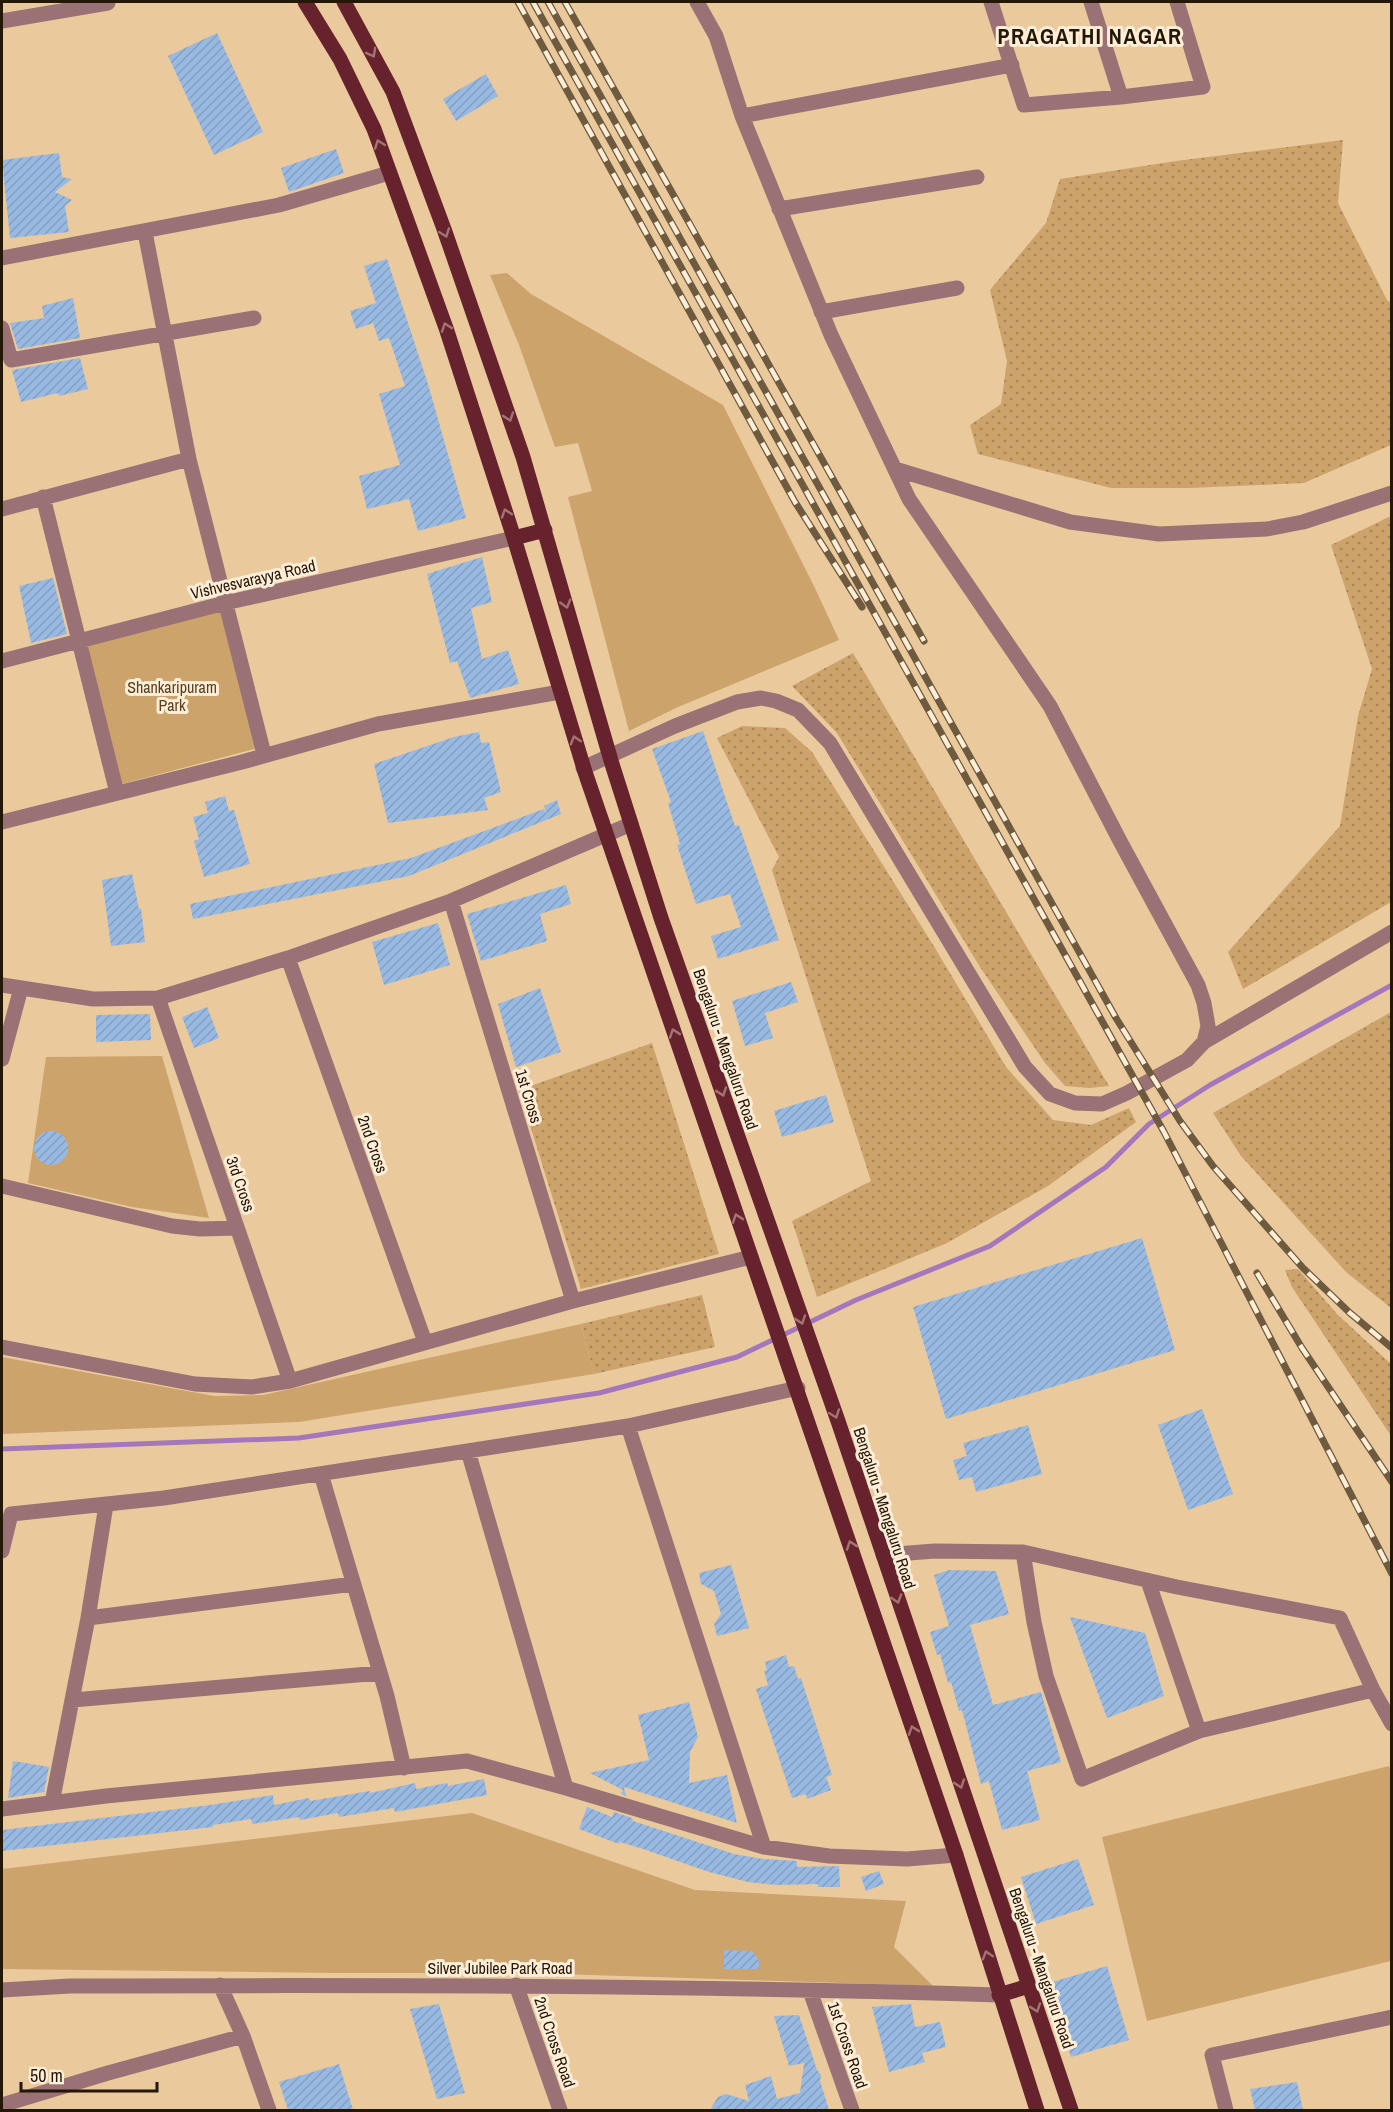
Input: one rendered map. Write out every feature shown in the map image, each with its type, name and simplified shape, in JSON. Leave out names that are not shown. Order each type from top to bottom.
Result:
[{"type":"main road","points":[[305,2],[340,59],[374,129],[446,328],[514,538],[583,768],[750,1257],[765,1292],[798,1388],[956,1855],[1037,2110]]},
{"type":"main road","name":"Bengaluru - Mangaluru Road","points":[[344,2],[393,92],[493,370],[523,457],[610,757],[661,918],[884,1555],[899,1606],[1071,2110]]},
{"type":"main road","points":[[514,538],[545,530]]},
{"type":"main road","points":[[798,1388],[823,1382]]},
{"type":"main road","points":[[956,1855],[982,1848]]},
{"type":"main road","points":[[999,1995],[1029,1986]]},
{"type":"street","points":[[697,2],[716,36],[742,116],[821,312],[909,499],[1050,706],[1198,985],[1208,1026],[1204,1042]]},
{"type":"street","points":[[992,2],[1024,105],[1203,87],[1177,2]]},
{"type":"street","points":[[1091,2],[1121,97]]},
{"type":"street","points":[[2,21],[108,3]]},
{"type":"street","points":[[742,116],[1012,65]]},
{"type":"street","points":[[2,258],[279,205],[389,172]]},
{"type":"street","points":[[779,209],[977,177]]},
{"type":"street","points":[[145,232],[189,459],[264,754]]},
{"type":"street","points":[[821,312],[957,288]]},
{"type":"street","points":[[2,326],[11,360],[254,318]]},
{"type":"street","points":[[2,508],[189,459]]},
{"type":"street","points":[[895,469],[1070,522],[1159,534],[1267,529],[1303,522],[1392,493]]},
{"type":"street","points":[[43,497],[117,793]]},
{"type":"street","name":"Vishvesvarayya Road","points":[[2,661],[225,603],[514,538]]},
{"type":"street","points":[[2,822],[378,724],[560,692]]},
{"type":"street","points":[[583,768],[675,726],[736,702],[761,698],[798,710],[830,743],[1024,1067],[1050,1094],[1075,1103],[1102,1104],[1187,1060],[1204,1042],[1392,932]]},
{"type":"street","points":[[2,985],[93,999],[158,998],[288,958],[451,901],[631,824]]},
{"type":"street","name":"1st Cross","points":[[451,901],[573,1300]]},
{"type":"street","name":"2nd Cross","points":[[288,958],[425,1342]]},
{"type":"street","points":[[2,1059],[21,988]]},
{"type":"street","name":"3rd Cross","points":[[158,998],[290,1381]]},
{"type":"street","points":[[2,1186],[172,1226],[200,1229],[237,1228]]},
{"type":"street","points":[[2,1347],[195,1384],[252,1387],[290,1381],[573,1300],[750,1257]]},
{"type":"street","points":[[2,1551],[6,1514],[106,1505],[628,1426],[798,1388]]},
{"type":"street","points":[[628,1426],[764,1847]]},
{"type":"street","points":[[468,1451],[566,1788]]},
{"type":"street","points":[[321,1474],[380,1673],[404,1768]]},
{"type":"street","points":[[52,1803],[88,1618],[106,1505]]},
{"type":"street","points":[[884,1555],[935,1551],[1023,1552],[1148,1581],[1340,1618],[1372,1690],[1392,1724]]},
{"type":"street","points":[[1023,1552],[1034,1622],[1046,1676],[1082,1779],[1199,1731],[1372,1690]]},
{"type":"street","points":[[1148,1581],[1199,1731]]},
{"type":"street","points":[[88,1618],[353,1584]]},
{"type":"street","points":[[73,1700],[380,1673]]},
{"type":"street","points":[[2,1809],[467,1761],[764,1847],[829,1856],[896,1859],[956,1855]]},
{"type":"street","points":[[220,1985],[243,2036],[269,2110]]},
{"type":"street","name":"Silver Jubilee Park Road","points":[[2,1990],[70,1986],[516,1985],[999,1995]]},
{"type":"street","name":"2nd Cross Road","points":[[516,1985],[560,2110]]},
{"type":"street","name":"1st Cross Road","points":[[810,1991],[852,2110]]},
{"type":"street","points":[[1226,2110],[1212,2055],[1392,2017]]},
{"type":"street","points":[[2,2105],[243,2036]]},
{"type":"green space","points":[[1343,140],[1338,203],[1387,300],[1391,303],[1391,445],[1304,483],[1190,488],[1111,488],[978,454],[970,425],[1001,404],[1007,361],[990,290],[1046,223],[1060,179],[1176,161]]},
{"type":"green space","points":[[507,273],[531,294],[723,405],[839,640],[678,707],[629,731],[568,497],[592,491],[578,443],[555,447],[519,345],[490,275]]},
{"type":"green space","points":[[1391,516],[1391,902],[1243,989],[1228,952],[1340,826],[1358,716],[1372,669],[1331,545]]},
{"type":"green space","name":"Shankaripuram Park","points":[[222,611],[258,748],[122,784],[87,645]]},
{"type":"green space","points":[[853,653],[1109,1086],[1089,1088],[1065,1086],[1045,1063],[980,967],[837,733],[792,686]]},
{"type":"green space","points":[[742,726],[785,728],[812,752],[935,948],[1006,1067],[1053,1120],[1091,1125],[1129,1108],[1136,1122],[1048,1186],[947,1243],[817,1297],[792,1221],[871,1181],[772,870],[779,857],[717,738]]},
{"type":"green space","points":[[1391,1012],[1391,1308],[1346,1272],[1241,1156],[1213,1113]]},
{"type":"green space","points":[[652,1043],[719,1254],[581,1289],[519,1090]]},
{"type":"green space","points":[[162,1056],[209,1218],[132,1207],[28,1183],[46,1057]]},
{"type":"green space","points":[[1298,1269],[1337,1314],[1391,1364],[1391,1436],[1292,1287],[1285,1270]]},
{"type":"green space","points":[[702,1295],[715,1347],[594,1374],[581,1324]]},
{"type":"green space","points":[[581,1324],[594,1374],[299,1422],[2,1434],[2,1357],[214,1396],[263,1395]]},
{"type":"green space","points":[[1389,1766],[1392,1775],[1391,1961],[1147,2021],[1102,1837]]},
{"type":"green space","points":[[472,1813],[695,1890],[906,1901],[894,1947],[933,1986],[527,1973],[2,1969],[2,1869]]},
{"type":"building","points":[[217,33],[263,132],[214,155],[168,56]]},
{"type":"building","points":[[486,74],[498,96],[456,121],[443,99]]},
{"type":"building","points":[[336,149],[344,173],[289,192],[281,168]]},
{"type":"building","points":[[59,153],[62,177],[72,179],[55,192],[72,200],[65,206],[69,232],[10,238],[2,160]]},
{"type":"building","points":[[387,259],[428,384],[466,518],[418,531],[409,499],[367,509],[359,476],[400,465],[379,394],[405,386],[389,338],[379,341],[373,323],[356,329],[350,311],[376,303],[364,266]]},
{"type":"building","points":[[73,298],[80,338],[18,349],[10,323],[44,318],[42,306]]},
{"type":"building","points":[[80,358],[88,389],[21,402],[12,370]]},
{"type":"building","points":[[482,557],[492,602],[471,608],[482,659],[508,650],[519,684],[470,698],[457,661],[450,663],[427,574]]},
{"type":"building","points":[[53,578],[67,634],[31,643],[19,586]]},
{"type":"building","points":[[703,731],[735,826],[739,825],[779,940],[718,959],[711,936],[741,927],[730,894],[696,904],[677,845],[680,844],[668,803],[671,802],[652,749]]},
{"type":"building","points":[[479,732],[481,743],[489,742],[501,792],[484,798],[488,810],[388,823],[374,764],[454,737]]},
{"type":"building","points":[[225,796],[229,811],[234,810],[250,864],[204,877],[194,841],[199,839],[193,817],[208,813],[205,802]]},
{"type":"building","points":[[557,800],[561,814],[409,876],[193,919],[190,904],[411,858],[544,809],[547,815],[544,806]]},
{"type":"building","points":[[132,874],[139,909],[141,908],[145,942],[111,946],[102,880]]},
{"type":"building","points":[[566,885],[571,904],[540,914],[547,941],[481,961],[467,914]]},
{"type":"building","points":[[438,923],[450,965],[384,985],[372,942]]},
{"type":"building","points":[[791,982],[798,1002],[765,1013],[773,1038],[745,1046],[732,1001]]},
{"type":"building","points":[[540,988],[561,1052],[516,1067],[498,1004]]},
{"type":"building","points":[[207,1007],[219,1038],[194,1048],[182,1017]]},
{"type":"building","points":[[150,1014],[151,1040],[96,1042],[96,1015]]},
{"type":"building","points":[[826,1095],[834,1122],[782,1137],[774,1111]]},
{"type":"building","points":[[51,1131],[63,1136],[68,1148],[63,1160],[51,1165],[39,1160],[34,1148],[39,1136]]},
{"type":"building","points":[[1142,1238],[1175,1350],[946,1419],[913,1307]]},
{"type":"building","points":[[1202,1409],[1233,1494],[1188,1510],[1158,1425]]},
{"type":"building","points":[[1028,1425],[1042,1474],[976,1492],[972,1477],[959,1480],[953,1460],[967,1456],[963,1443]]},
{"type":"building","points":[[731,1565],[749,1628],[717,1636],[714,1624],[721,1614],[714,1591],[701,1584],[699,1573]]},
{"type":"building","points":[[949,1570],[996,1571],[1009,1614],[970,1625],[993,1705],[1041,1692],[1061,1762],[1027,1771],[1040,1820],[1002,1830],[989,1781],[981,1784],[962,1710],[959,1711],[951,1682],[948,1683],[940,1654],[937,1655],[930,1632],[949,1626],[934,1575]]},
{"type":"building","points":[[1070,1617],[1145,1633],[1164,1696],[1107,1718]]},
{"type":"building","points":[[786,1655],[789,1667],[794,1666],[798,1679],[801,1678],[832,1775],[826,1777],[831,1790],[807,1799],[806,1794],[792,1798],[756,1689],[768,1685],[764,1671],[767,1670],[765,1662]]},
{"type":"building","points":[[689,1702],[698,1737],[690,1752],[689,1783],[727,1775],[737,1823],[624,1787],[626,1796],[621,1794],[623,1790],[590,1773],[649,1760],[638,1715]]},
{"type":"building","points":[[13,1761],[49,1767],[44,1792],[8,1798]]},
{"type":"building","points":[[484,1779],[487,1795],[395,1812],[394,1808],[339,1817],[338,1813],[300,1820],[299,1817],[252,1824],[251,1819],[213,1825],[213,1827],[2,1851],[2,1830],[210,1805],[273,1795],[274,1805],[309,1798],[310,1801],[370,1791],[370,1793],[415,1783],[416,1789]]},
{"type":"building","points":[[587,1807],[612,1817],[614,1812],[632,1818],[633,1821],[734,1854],[797,1861],[797,1867],[839,1866],[840,1887],[818,1887],[818,1884],[776,1885],[748,1882],[709,1872],[620,1842],[619,1844],[579,1829]]},
{"type":"building","points":[[1078,1859],[1094,1905],[1036,1924],[1021,1877]]},
{"type":"building","points":[[879,1871],[884,1884],[866,1891],[861,1877]]},
{"type":"building","points":[[724,1950],[752,1951],[759,1960],[759,1969],[724,1969]]},
{"type":"building","points":[[1107,1966],[1129,2040],[1071,2057],[1049,1983]]},
{"type":"building","points":[[439,2004],[465,2093],[437,2099],[410,2009]]},
{"type":"building","points":[[911,2004],[915,2027],[940,2022],[946,2047],[922,2053],[925,2062],[889,2072],[872,2007]]},
{"type":"building","points":[[799,2015],[817,2070],[821,2075],[820,2081],[829,2110],[710,2110],[718,2097],[726,2094],[749,2101],[745,2085],[771,2076],[777,2099],[800,2093],[804,2063],[789,2066],[774,2016]]},
{"type":"building","points":[[339,2064],[353,2110],[288,2110],[279,2082]]},
{"type":"building","points":[[1297,2082],[1303,2110],[1255,2110],[1250,2089]]},
{"type":"waterway","points":[[2,1449],[299,1438],[599,1393],[737,1357],[856,1300],[990,1246],[1106,1167],[1149,1124],[1210,1085],[1392,985]]},
{"type":"railway","points":[[518,2],[795,502],[862,607]]},
{"type":"railway","points":[[533,2],[1164,1132],[1392,1574]]},
{"type":"railway","points":[[548,2],[1116,1018],[1180,1121],[1213,1166],[1303,1268],[1350,1313],[1392,1348]]},
{"type":"railway","points":[[565,2],[924,641]]},
{"type":"railway","points":[[1257,1273],[1302,1348],[1392,1482]]},
{"type":"district","name":"PRAGATHI NAGAR","points":[[1090,36]]}]
